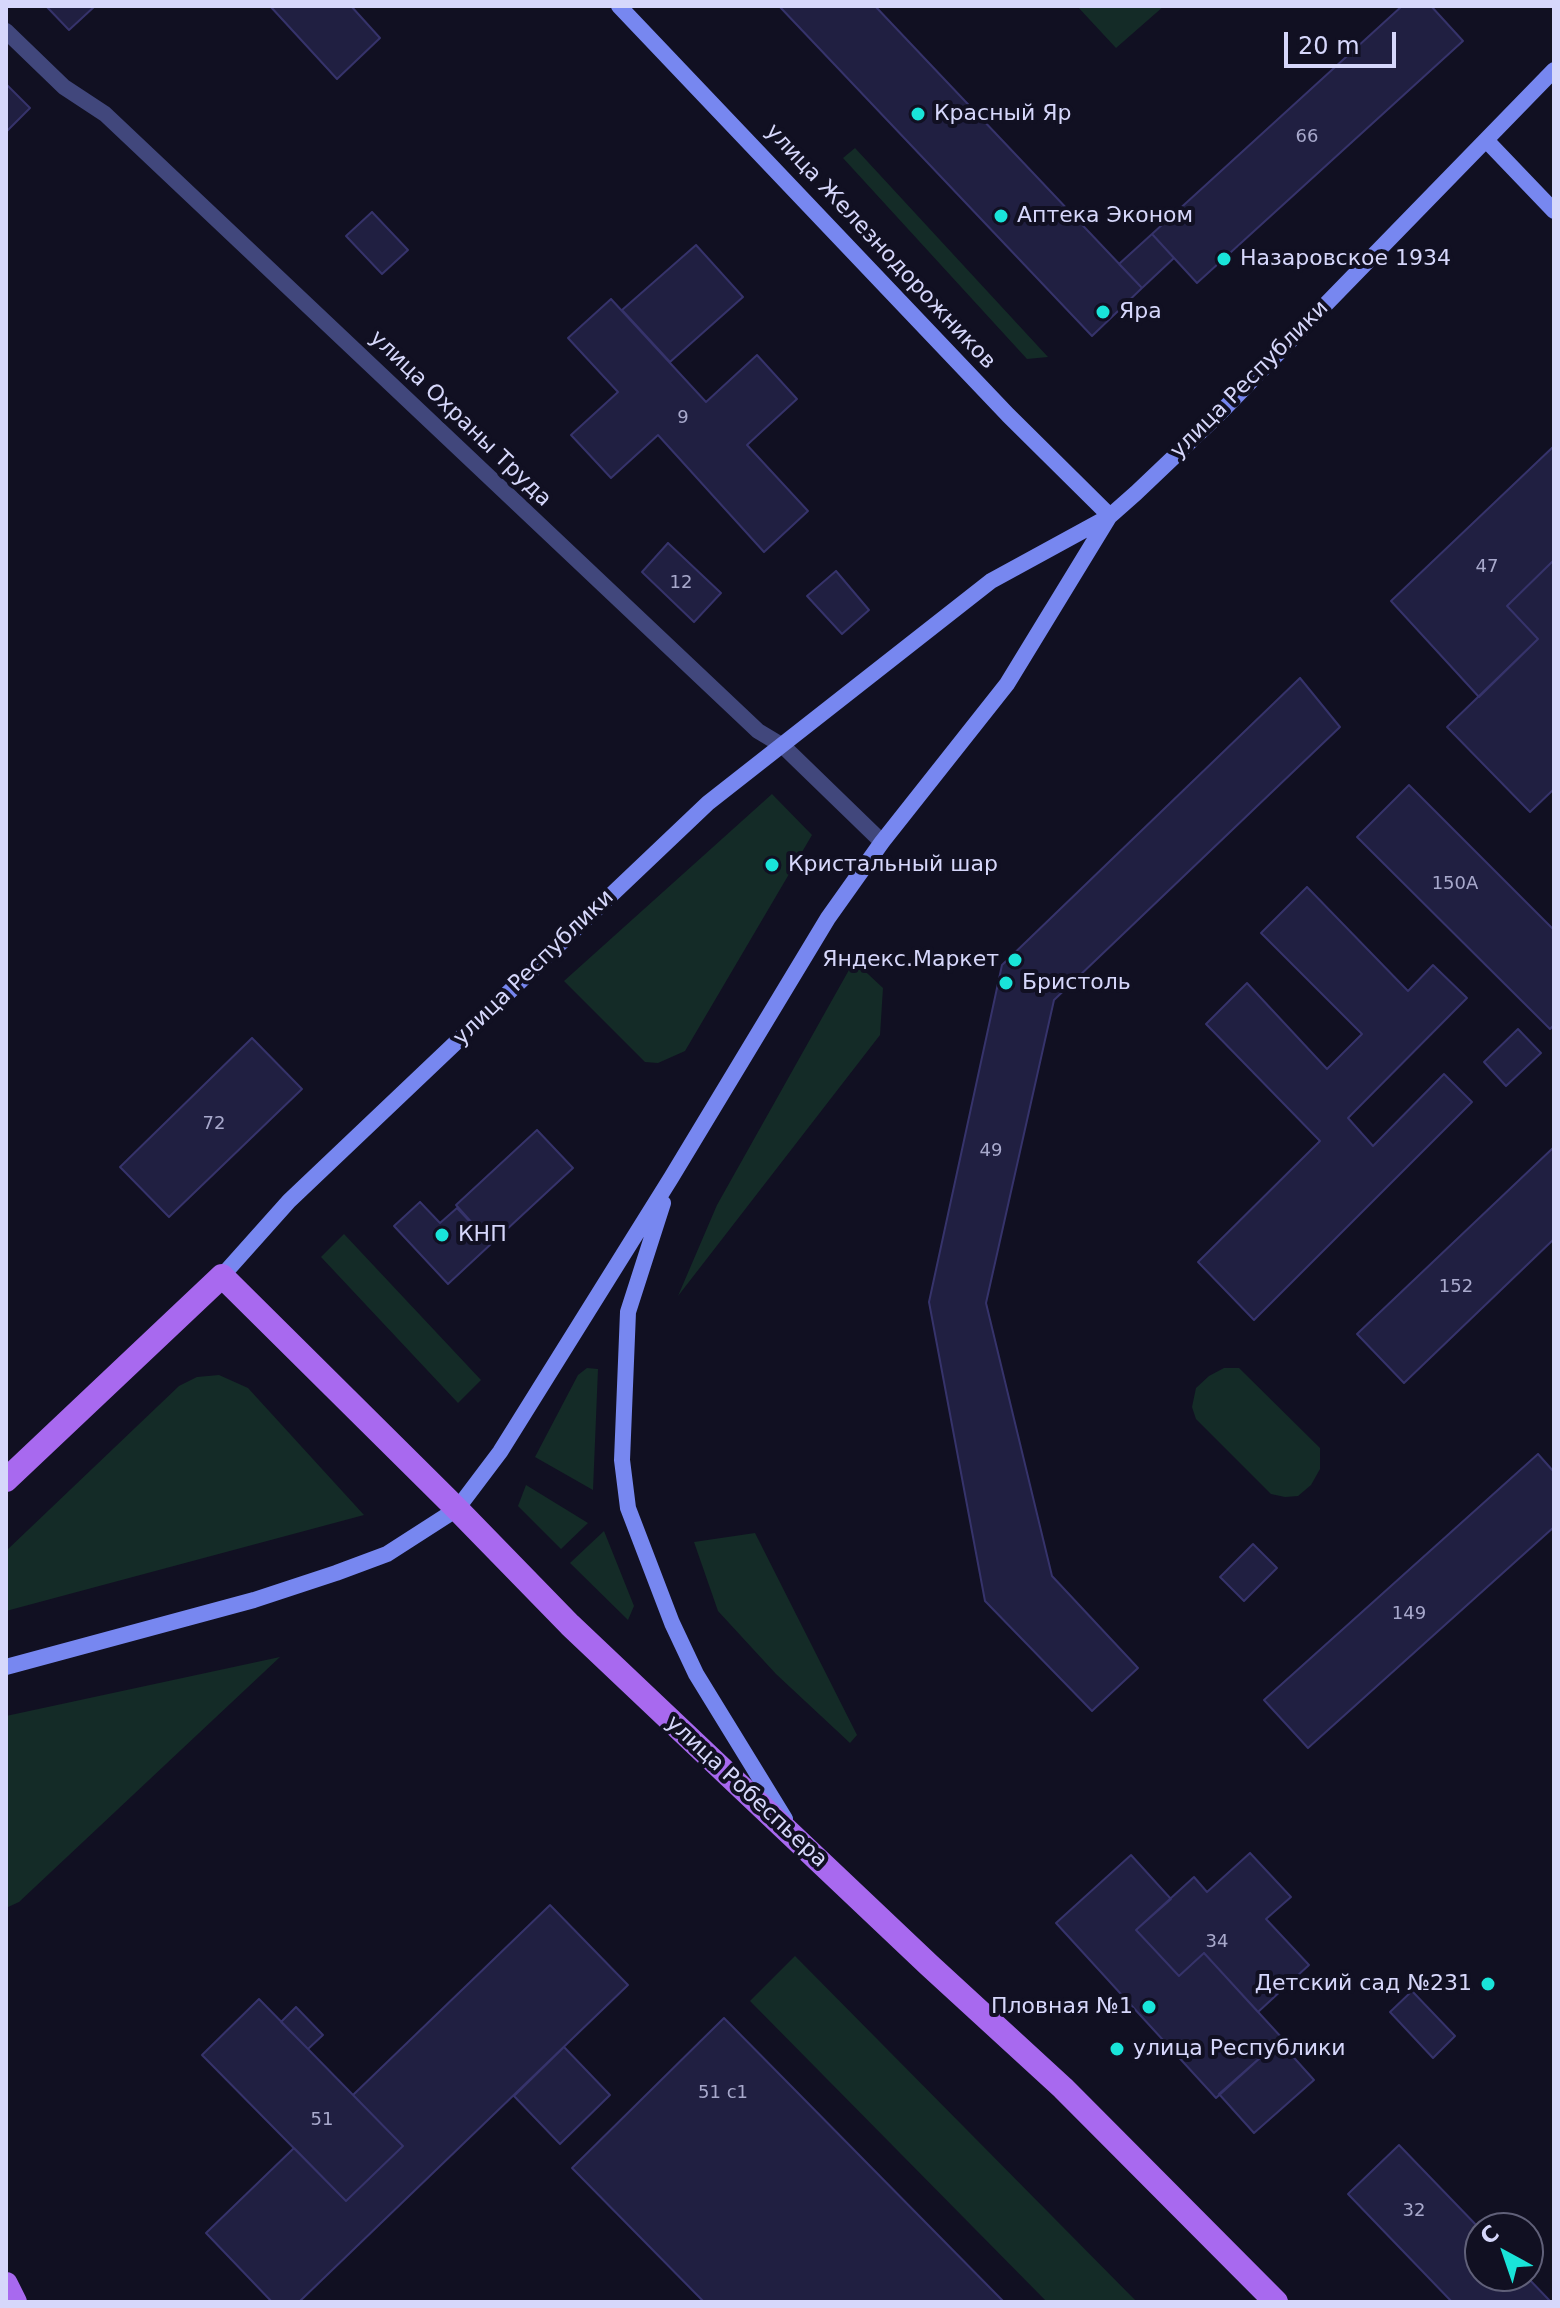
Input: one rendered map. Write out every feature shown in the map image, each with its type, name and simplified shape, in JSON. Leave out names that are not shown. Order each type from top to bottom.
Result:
[{"type":"main road","name":"улица Железнодорожников","points":[[619,6],[1008,415],[1110,516]]},
{"type":"main road","name":"улица Республики","points":[[6,1480],[222,1276],[289,1201],[708,803],[991,581],[1110,516],[1218,415],[1554,70]]},
{"type":"main road","points":[[1486,140],[1554,211]]},
{"type":"main road","name":"улица Республики","points":[[457,1509],[500,1452],[828,918],[882,842],[1007,684],[1110,516]]},
{"type":"main road","points":[[671,1178],[628,1312],[622,1460],[628,1508],[672,1623],[696,1674],[797,1839]]},
{"type":"main road","name":"улица Робеспьера","points":[[222,1276],[570,1625],[1063,2088],[1276,2302]]},
{"type":"main road","points":[[6,1667],[254,1600],[336,1573],[387,1554],[457,1509]]},
{"type":"main road","points":[[6,2284],[15,2302]]},
{"type":"street","name":"улица Охраны Труда","points":[[6,31],[64,87],[105,114],[758,731],[783,746],[882,842]]},
{"type":"green space","points":[[1077,6],[1164,6],[1116,48]]},
{"type":"green space","points":[[855,148],[1048,357],[1027,359],[843,158]]},
{"type":"green space","points":[[772,794],[812,835],[685,1051],[658,1063],[645,1062],[564,981]]},
{"type":"green space","points":[[854,961],[883,988],[880,1035],[678,1296],[717,1205]]},
{"type":"green space","points":[[344,1234],[481,1380],[458,1403],[321,1257]]},
{"type":"green space","points":[[587,1368],[598,1369],[593,1490],[535,1457],[578,1375]]},
{"type":"green space","points":[[1224,1368],[1239,1368],[1320,1448],[1320,1469],[1311,1485],[1298,1496],[1271,1494],[1196,1419],[1192,1407],[1196,1388]]},
{"type":"green space","points":[[219,1375],[248,1388],[364,1515],[6,1611],[6,1551],[179,1386],[197,1377]]},
{"type":"green space","points":[[526,1485],[588,1523],[561,1549],[518,1506]]},
{"type":"green space","points":[[604,1531],[634,1606],[628,1620],[570,1563]]},
{"type":"green space","points":[[755,1533],[857,1735],[850,1743],[776,1674],[718,1611],[694,1542]]},
{"type":"green space","points":[[280,1657],[19,1902],[6,1908],[6,1716]]},
{"type":"green space","points":[[795,1956],[1137,2302],[1047,2302],[750,2001]]},
{"type":"building","points":[[46,6],[95,6],[69,30]]},
{"type":"building","points":[[270,6],[351,6],[380,38],[337,79]]},
{"type":"building","points":[[779,6],[875,6],[1142,288],[1092,336]]},
{"type":"building","points":[[1402,6],[1431,6],[1463,41],[1197,283],[1152,234]]},
{"type":"building","points":[[6,84],[30,108],[6,132]]},
{"type":"building","points":[[372,212],[408,250],[382,274],[346,236]]},
{"type":"building","points":[[1152,234],[1174,258],[1142,288],[1119,264]]},
{"type":"building","points":[[696,245],[743,297],[670,362],[622,310]]},
{"type":"building","points":[[611,299],[706,402],[757,355],[797,399],[747,445],[808,511],[764,552],[658,435],[611,478],[571,435],[618,392],[568,338]]},
{"type":"building","points":[[1554,446],[1554,560],[1507,606],[1538,639],[1479,697],[1391,601]]},
{"type":"building","points":[[668,543],[721,593],[694,622],[642,572]]},
{"type":"building","points":[[1554,560],[1554,789],[1530,812],[1447,727],[1538,639],[1507,606]]},
{"type":"building","points":[[836,571],[869,610],[842,634],[807,596]]},
{"type":"building","points":[[1300,678],[1340,727],[1054,1000],[986,1303],[1052,1576],[1138,1668],[1092,1711],[985,1601],[929,1302],[1002,965]]},
{"type":"building","points":[[1409,785],[1554,930],[1554,1025],[1550,1029],[1357,837]]},
{"type":"building","points":[[1307,887],[1408,991],[1433,965],[1467,998],[1348,1118],[1373,1146],[1444,1074],[1472,1102],[1254,1320],[1198,1262],[1320,1141],[1206,1024],[1247,983],[1327,1069],[1362,1034],[1261,933]]},
{"type":"building","points":[[1518,1029],[1541,1053],[1506,1086],[1484,1062]]},
{"type":"building","points":[[252,1038],[302,1089],[169,1217],[120,1167]]},
{"type":"building","points":[[537,1130],[573,1168],[491,1244],[456,1205]]},
{"type":"building","points":[[1554,1147],[1554,1239],[1404,1383],[1357,1334]]},
{"type":"building","name":"КНП","points":[[420,1202],[440,1223],[457,1208],[491,1244],[448,1284],[394,1226]]},
{"type":"building","points":[[1538,1454],[1554,1472],[1554,1527],[1308,1748],[1264,1700]]},
{"type":"building","points":[[1253,1544],[1277,1568],[1244,1601],[1220,1577]]},
{"type":"building","points":[[1250,1853],[1291,1897],[1266,1919],[1309,1965],[1258,2012],[1204,1953],[1179,1976],[1136,1930],[1194,1877],[1207,1892]]},
{"type":"building","points":[[1131,1855],[1171,1899],[1136,1930],[1179,1976],[1204,1953],[1282,2038],[1216,2098],[1056,1923]]},
{"type":"building","points":[[550,1905],[628,1985],[299,2302],[272,2302],[206,2233],[294,2148],[346,2201],[403,2146],[353,2095]]},
{"type":"building","points":[[1412,1991],[1455,2036],[1433,2058],[1390,2012]]},
{"type":"building","points":[[259,1999],[403,2146],[346,2201],[202,2055]]},
{"type":"building","points":[[296,2007],[323,2035],[308,2049],[281,2022]]},
{"type":"building","points":[[724,2018],[1004,2302],[704,2302],[572,2168]]},
{"type":"building","points":[[1279,2041],[1314,2080],[1254,2133],[1219,2094]]},
{"type":"building","points":[[564,2047],[610,2095],[560,2144],[514,2096]]},
{"type":"building","points":[[1399,2145],[1464,2212],[1464,2292],[1541,2292],[1551,2302],[1452,2302],[1348,2194]]},
{"type":"place","name":"Красный Яр","points":[[918,114]]},
{"type":"place","name":"Аптека Эконом","points":[[1001,216]]},
{"type":"place","name":"Назаровское 1934","points":[[1224,259]]},
{"type":"place","name":"Яра","points":[[1103,312]]},
{"type":"place","name":"Кристальный шар","points":[[772,865]]},
{"type":"place","name":"Яндекс.Маркет","points":[[1015,960]]},
{"type":"place","name":"Бристоль","points":[[1006,983]]},
{"type":"place","name":"КНП","points":[[442,1235]]},
{"type":"place","name":"Детский сад №231","points":[[1488,1984]]},
{"type":"place","name":"Пловная №1","points":[[1149,2007]]},
{"type":"place","name":"улица Республики","points":[[1117,2049]]}]
